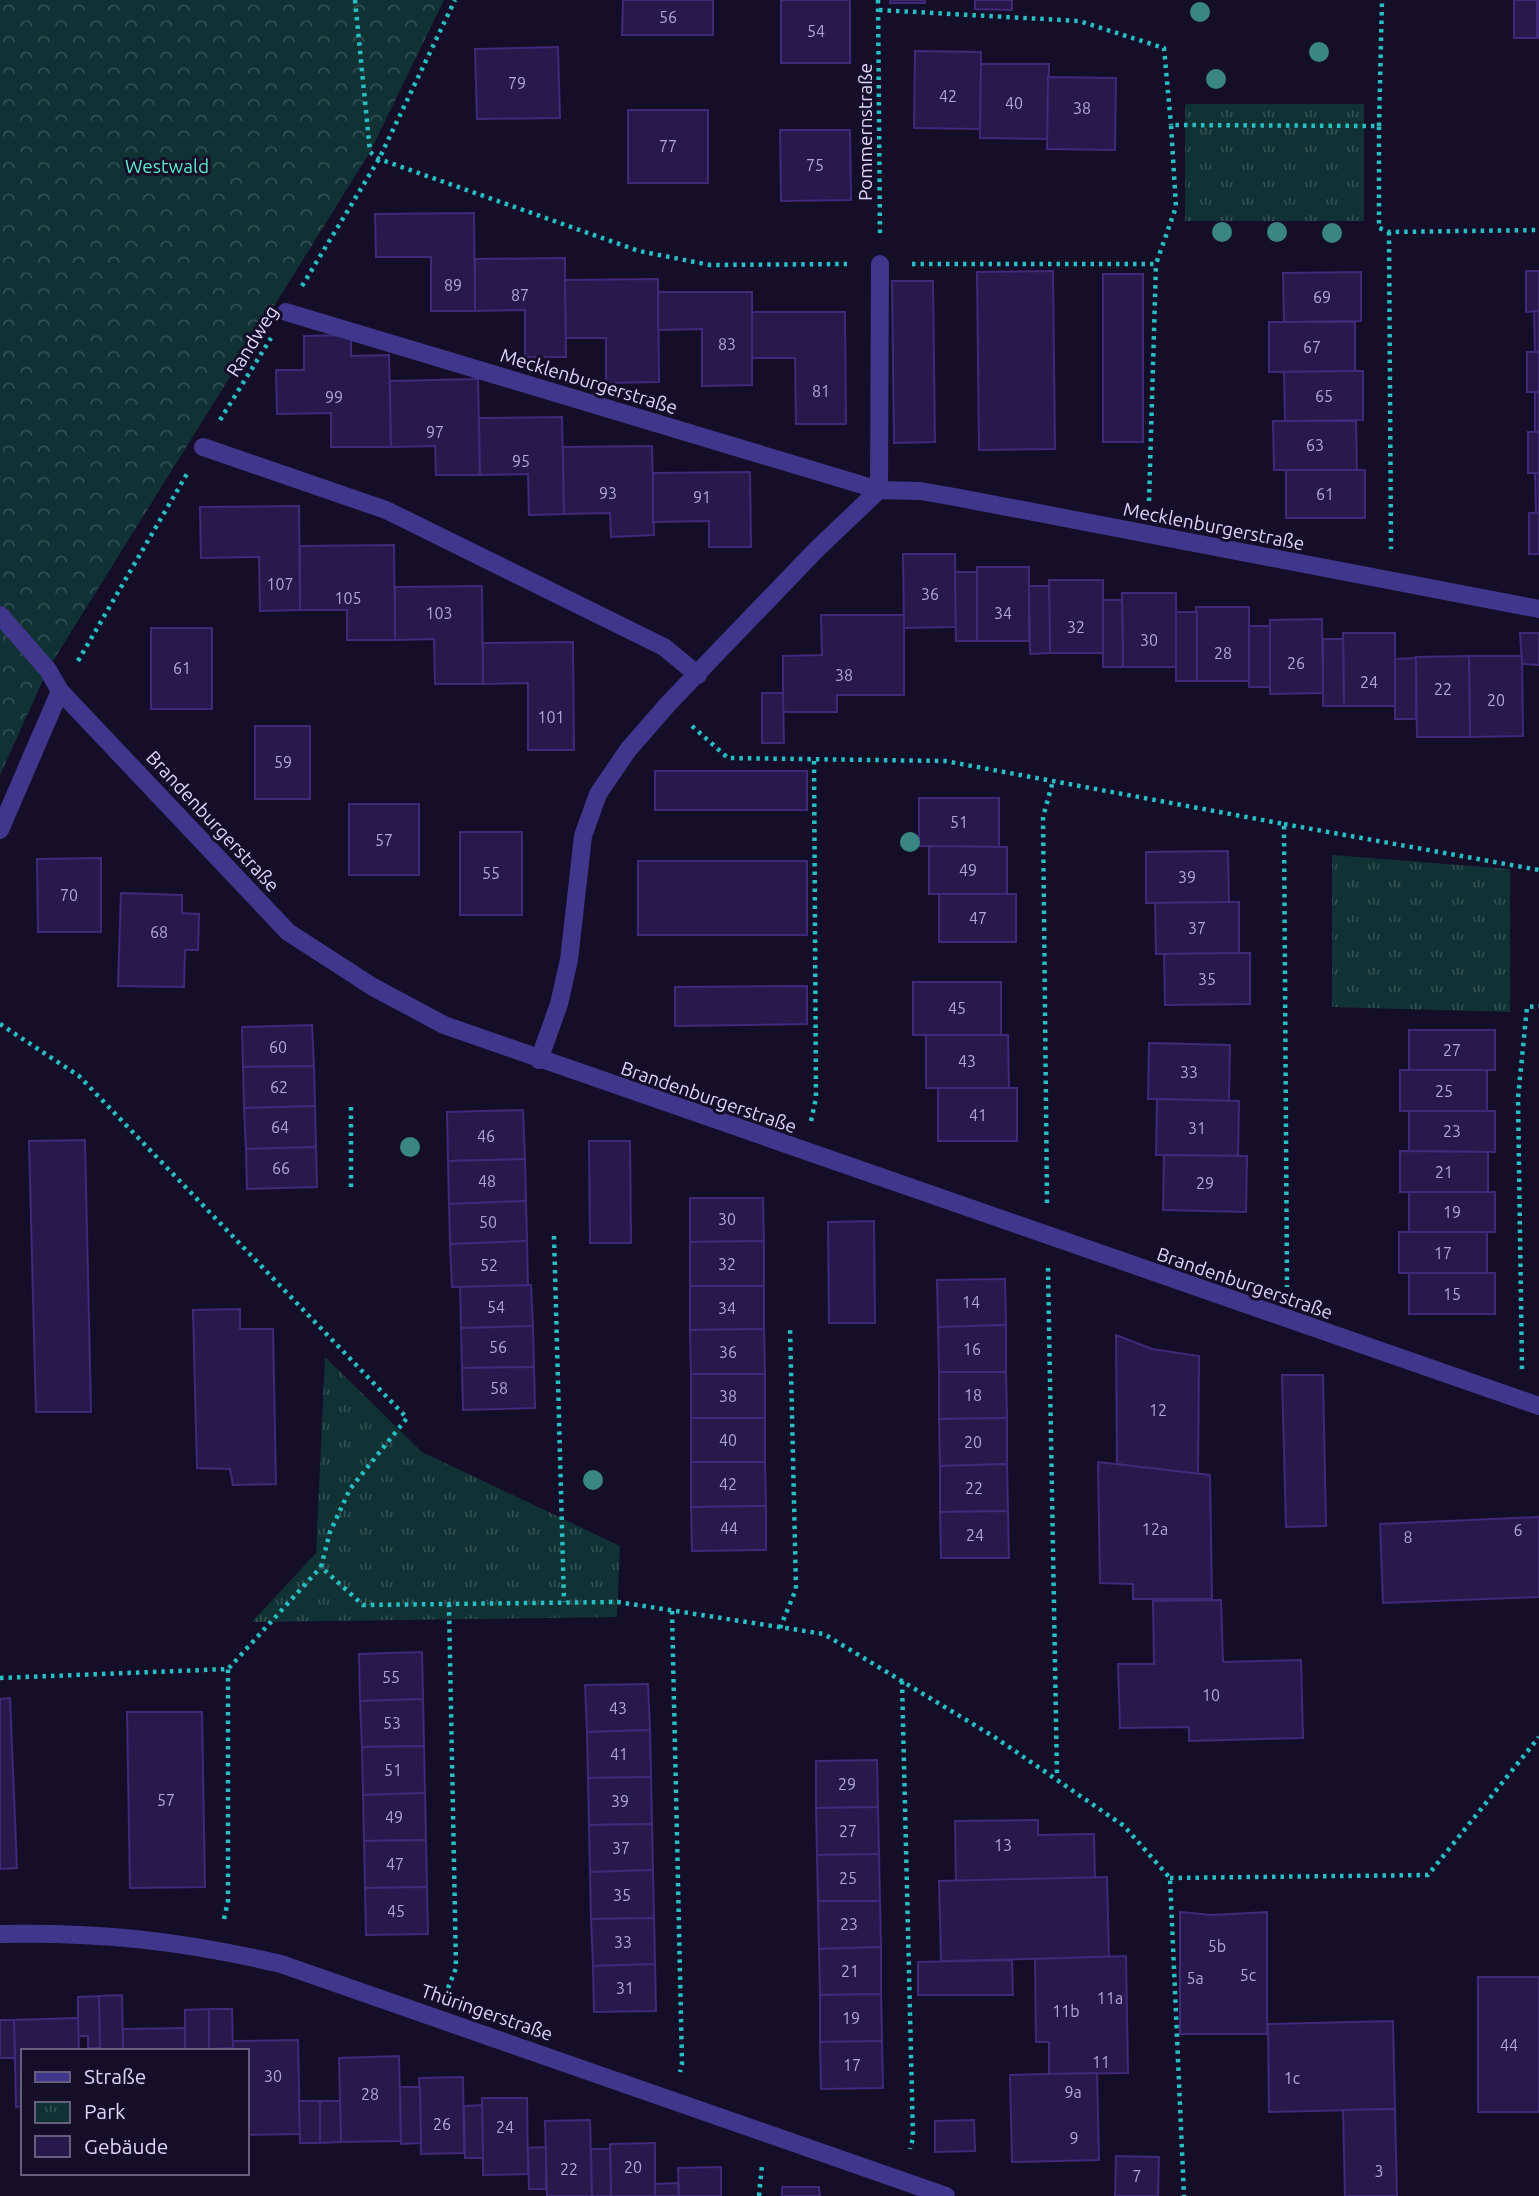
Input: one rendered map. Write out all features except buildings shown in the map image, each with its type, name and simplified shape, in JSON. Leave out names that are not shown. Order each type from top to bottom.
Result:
[{"type":"street","points":[[540,1060],[559,1004],[569,960],[583,836],[598,794],[628,750],[668,704],[879,489],[880,264]]},
{"type":"street","name":"Mecklenburgerstraße","points":[[286,313],[879,489],[920,491],[1539,609]]},
{"type":"street","points":[[203,447],[386,510],[664,647],[698,676]]},
{"type":"street","name":"Brandenburgerstraße","points":[[0,615],[48,670],[60,691],[288,932],[373,986],[444,1025],[1531,1403]]},
{"type":"street","points":[[0,830],[60,691]]},
{"type":"street","name":"Thüringerstraße","points":[[0,1934],[66,1933],[134,1937],[217,1949],[281,1964],[946,2196]]},
{"type":"path","points":[[355,0],[370,152],[379,159],[639,251],[710,265],[1156,264]]},
{"type":"path","name":"Randweg","points":[[60,691],[203,447],[379,159],[456,0]]},
{"type":"path","name":"Pommernstraße","points":[[878,0],[880,264]]},
{"type":"path","points":[[1382,0],[1379,228],[1389,232],[1539,230]]},
{"type":"path","points":[[879,9],[1079,21],[1164,48],[1176,207],[1156,264],[1148,534]]},
{"type":"path","points":[[1171,125],[1379,126]]},
{"type":"path","points":[[1389,232],[1391,582]]},
{"type":"path","points":[[668,704],[728,758],[945,761],[1539,870]]},
{"type":"path","points":[[805,1152],[816,1098],[814,758]]},
{"type":"path","points":[[1053,781],[1043,817],[1047,1236],[1057,1778]]},
{"type":"path","points":[[1284,824],[1287,1319]]},
{"type":"path","points":[[1531,1403],[1518,1098],[1527,1007],[1539,1006]]},
{"type":"path","points":[[0,1024],[79,1076],[407,1418],[350,1489],[330,1532],[321,1567],[228,1669],[228,1901],[217,1949]]},
{"type":"path","points":[[351,1107],[351,1187]]},
{"type":"path","points":[[554,1236],[564,1602]]},
{"type":"path","points":[[780,1628],[796,1590],[790,1327]]},
{"type":"path","points":[[321,1567],[363,1605],[618,1602],[824,1634],[996,1738],[1124,1826],[1170,1878],[1184,2196]]},
{"type":"path","points":[[436,2016],[456,1968],[449,1605]]},
{"type":"path","points":[[670,2099],[682,2064],[672,1611]]},
{"type":"path","points":[[0,1678],[228,1669]]},
{"type":"path","points":[[900,2180],[913,2138],[902,1681]]},
{"type":"path","points":[[1170,1878],[1428,1875],[1539,1737]]},
{"type":"green space","name":"Westwald","points":[[0,0],[444,0],[370,152],[48,669],[0,775]]},
{"type":"green space","points":[[1185,104],[1364,104],[1364,221],[1185,221]]},
{"type":"green space","points":[[1332,855],[1510,869],[1510,1012],[1332,1007]]},
{"type":"green space","points":[[325,1357],[422,1452],[620,1546],[617,1617],[252,1622],[316,1553]]}]
